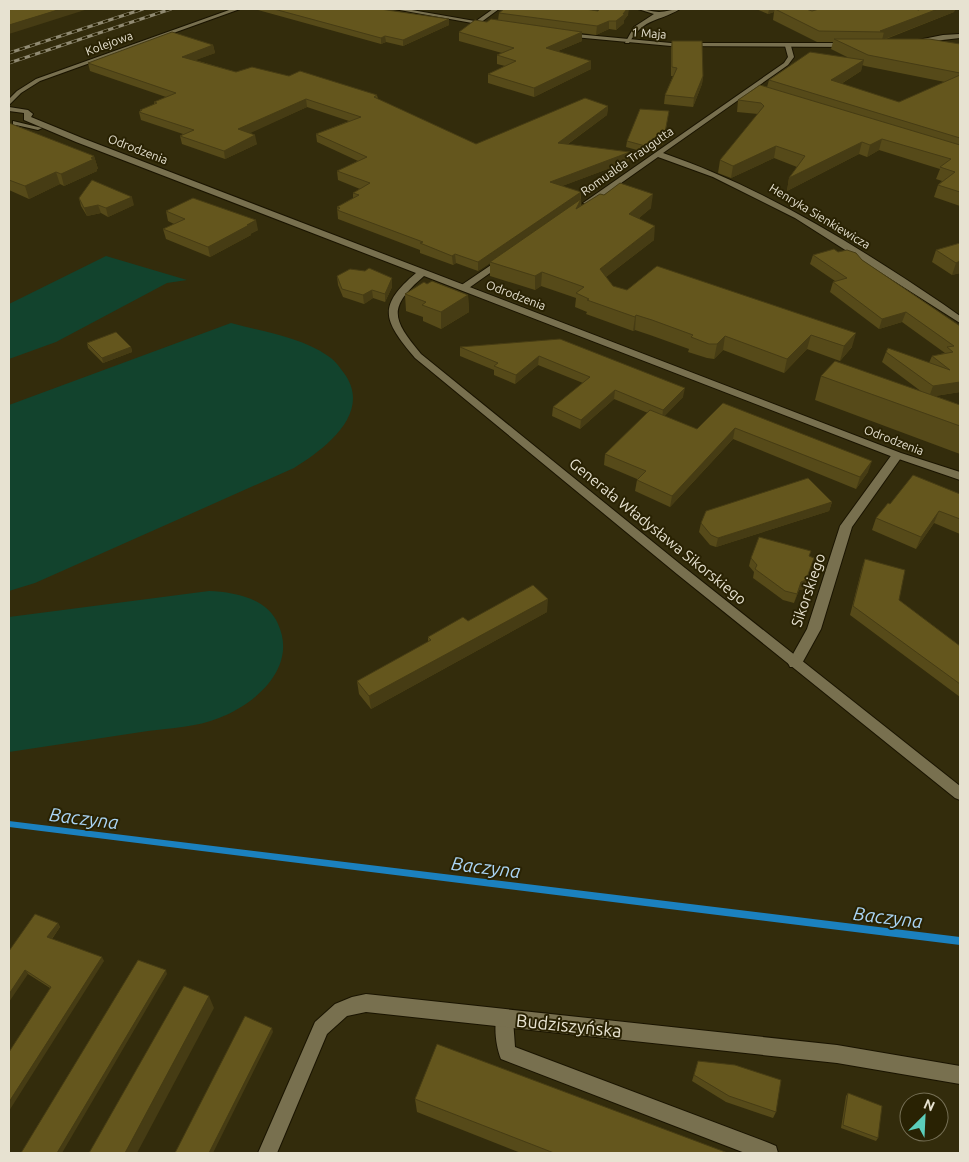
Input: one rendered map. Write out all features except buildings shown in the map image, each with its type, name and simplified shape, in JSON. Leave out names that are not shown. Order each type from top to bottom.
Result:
[{"type":"street","name":"Kolejowa","points":[[9,103],[19,92],[38,80],[237,9]]},
{"type":"street","points":[[397,9],[435,16]]},
{"type":"street","points":[[478,22],[496,9]]},
{"type":"street","points":[[641,9],[659,14]]},
{"type":"street","points":[[627,42],[634,29],[659,14],[677,9]]},
{"type":"street","points":[[388,11],[498,25]]},
{"type":"street","name":"1 Maja","points":[[555,34],[688,46],[852,45]]},
{"type":"street","points":[[910,44],[936,44],[942,35],[959,35]]},
{"type":"street","name":"Romualda Traugutta","points":[[577,210],[789,61],[788,46]]},
{"type":"street","points":[[748,90],[759,94]]},
{"type":"street","points":[[18,109],[19,92]]},
{"type":"street","points":[[9,109],[28,112],[27,118],[12,124]]},
{"type":"street","name":"Odrodzenia","points":[[27,118],[64,134],[897,455],[960,476]]},
{"type":"street","name":"Odrodzenia","points":[[12,124],[64,134]]},
{"type":"street","name":"Henryka Sienkiewicza","points":[[657,154],[728,180],[776,203],[826,231],[960,320]]},
{"type":"street","points":[[463,288],[514,253]]},
{"type":"street","name":"Generała Władysława Sikorskiego","points":[[423,272],[402,289],[394,300],[392,309],[394,322],[402,338],[418,356],[795,663],[960,794]]},
{"type":"street","name":"Sikorskiego","points":[[795,663],[814,629],[846,526],[897,455]]},
{"type":"street","name":"Budziszyńska","points":[[267,1153],[321,1028],[333,1015],[347,1006],[366,1004],[837,1054],[960,1075]]},
{"type":"street","points":[[504,1018],[507,1053],[769,1153]]},
{"type":"green space","points":[[106,256],[187,280],[167,283],[56,342],[9,359],[9,304]]},
{"type":"green space","points":[[231,323],[269,332],[306,344],[333,360],[346,376],[352,390],[352,404],[348,418],[340,430],[318,452],[294,468],[35,583],[9,591],[9,405]]},
{"type":"green space","points":[[209,591],[239,595],[258,602],[273,615],[278,624],[283,640],[282,655],[278,669],[270,682],[247,703],[219,718],[184,727],[9,752],[9,617]]},
{"type":"waterway","name":"Baczyna","points":[[9,824],[960,941]]},
{"type":"railway","points":[[9,53],[143,9]]},
{"type":"railway","points":[[9,63],[171,9]]}]
